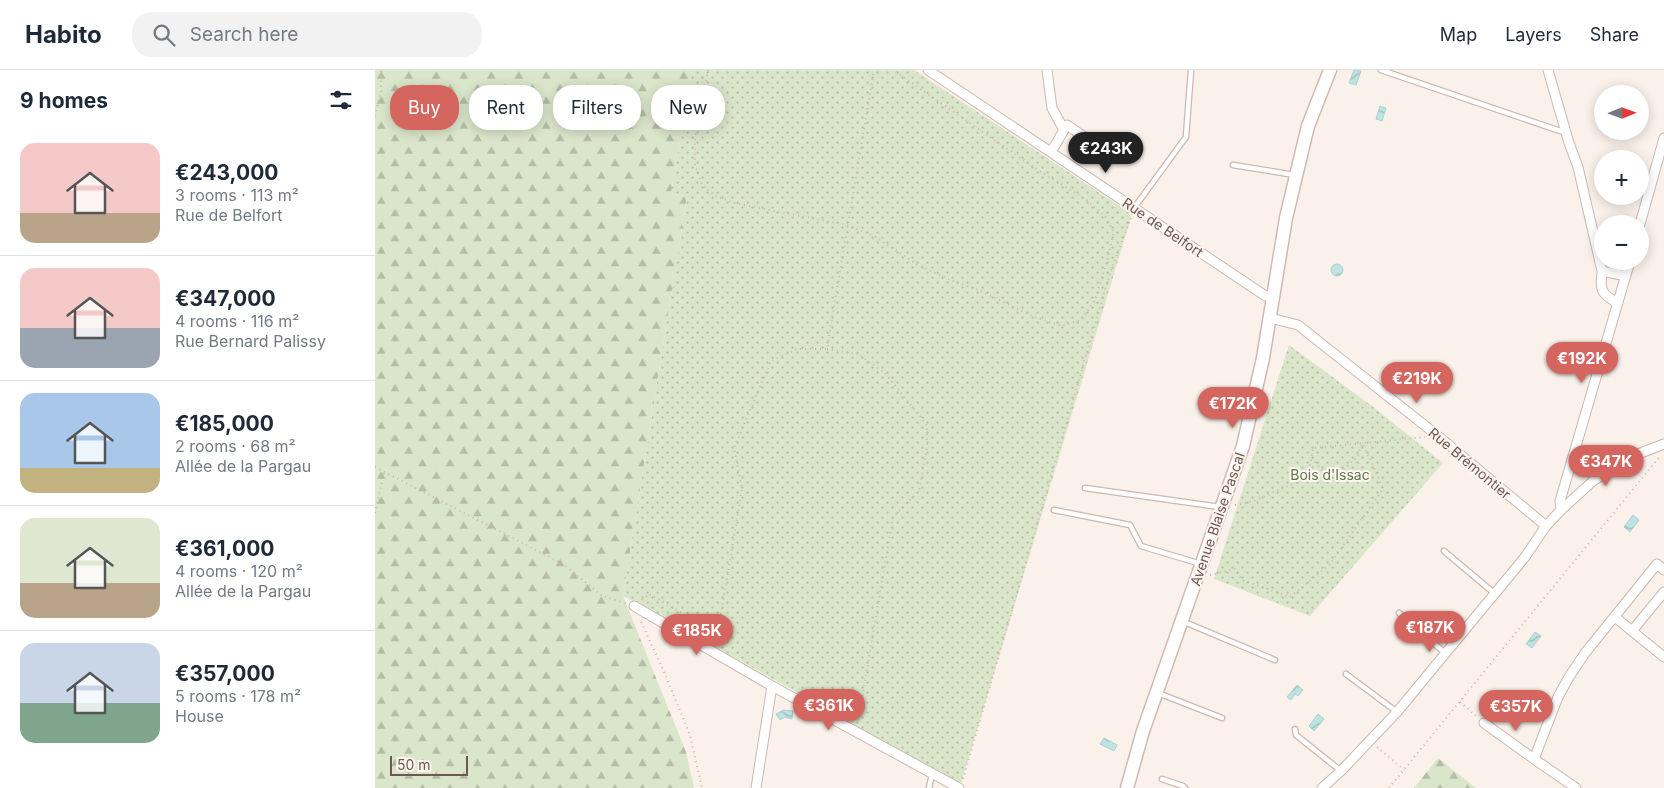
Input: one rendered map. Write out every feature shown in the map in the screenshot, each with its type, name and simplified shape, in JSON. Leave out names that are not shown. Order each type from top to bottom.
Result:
[{"type":"main road","name":"Avenue Blaise Pascal","points":[[1127,788],[1156,692],[1222,508],[1245,437],[1271,318],[1286,218],[1308,126],[1330,70]]},
{"type":"street","name":"Rue de Belfort","points":[[928,70],[1264,295],[1274,299]]},
{"type":"street","points":[[1047,70],[1052,108],[1064,130]]},
{"type":"street","points":[[1548,70],[1566,132],[1579,167],[1594,231]]},
{"type":"street","points":[[1051,152],[1067,125],[1085,138]]},
{"type":"street","points":[[1643,215],[1664,138]]},
{"type":"street","points":[[1618,303],[1603,292],[1601,286],[1603,270],[1626,276]]},
{"type":"street","points":[[1561,510],[1560,501],[1628,270]]},
{"type":"street","name":"Rue Brémontier","points":[[1271,318],[1298,325],[1438,436],[1546,526]]},
{"type":"street","points":[[1322,788],[1341,771],[1397,712],[1495,594],[1525,557],[1546,526],[1561,510],[1593,482],[1625,459],[1664,444]]},
{"type":"street","points":[[1534,760],[1558,697],[1585,653],[1657,564],[1664,570]]},
{"type":"street","points":[[1632,631],[1664,592]]},
{"type":"street","points":[[634,606],[771,686],[959,788]]},
{"type":"street","points":[[1615,617],[1664,657]]},
{"type":"street","points":[[756,788],[771,686]]},
{"type":"street","points":[[1484,723],[1576,788]]},
{"type":"lane","points":[[1134,208],[1186,137],[1191,70]]},
{"type":"lane","points":[[1381,70],[1566,132]]},
{"type":"lane","points":[[1233,165],[1296,176]]},
{"type":"lane","points":[[1085,488],[1222,508]]},
{"type":"lane","points":[[1054,510],[1130,525],[1141,546],[1202,564]]},
{"type":"lane","points":[[1444,551],[1495,594]]},
{"type":"lane","points":[[1399,613],[1445,653]]},
{"type":"lane","points":[[1181,622],[1275,660]]},
{"type":"lane","points":[[1346,674],[1397,712]]},
{"type":"lane","points":[[1156,692],[1222,718]]},
{"type":"lane","points":[[1295,729],[1296,735],[1341,771]]},
{"type":"lane","points":[[929,788],[932,774]]},
{"type":"lane","points":[[1162,779],[1185,788]]},
{"type":"path","points":[[375,116],[381,90],[381,70]]},
{"type":"path","points":[[708,70],[695,138],[695,165],[702,184],[715,196],[734,203],[847,225],[874,236],[919,265],[981,291],[1032,316],[1061,326],[1081,320],[1095,300],[1114,232],[1105,216],[1085,199],[1035,168],[893,70]]},
{"type":"path","points":[[827,349],[874,70]]},
{"type":"path","points":[[963,778],[1110,273],[1134,208]]},
{"type":"path","points":[[634,606],[649,594],[703,625],[720,620],[742,489],[734,448],[771,360],[797,349],[827,349],[858,354],[885,373],[927,425],[927,447],[919,491],[893,517],[856,732]]},
{"type":"path","points":[[1222,508],[1253,501],[1308,477],[1313,448],[1438,436]]},
{"type":"path","points":[[1311,457],[1324,473],[1341,472],[1357,457],[1362,444]]},
{"type":"path","points":[[1210,575],[1235,569],[1242,580],[1291,597],[1331,564],[1383,489],[1362,444]]},
{"type":"path","points":[[1389,788],[1664,452]]},
{"type":"path","points":[[375,467],[563,564],[601,595],[634,606],[690,735],[702,788]]},
{"type":"path","points":[[375,513],[384,470]]},
{"type":"path","points":[[1460,702],[1484,723]]},
{"type":"path","points":[[1369,741],[1403,770]]},
{"type":"green space","points":[[375,70],[692,70],[689,85],[651,85],[651,130],[682,130],[671,194],[687,196],[623,596],[686,752],[694,788],[375,788]]},
{"type":"green space","points":[[692,70],[914,70],[1132,214],[961,783],[856,732],[836,714],[623,596],[687,196],[671,194],[682,130],[725,130],[725,85],[689,85]]},
{"type":"green space","name":"Bois d'Issac","points":[[1289,345],[1372,406],[1443,463],[1310,616],[1214,579]]},
{"type":"green space","points":[[1438,758],[1476,788],[1414,788]]},
{"type":"water","points":[[1354,70],[1361,71],[1356,85],[1349,83]]},
{"type":"water","points":[[1380,106],[1386,108],[1382,121],[1376,119]]},
{"type":"water","points":[[1337,264],[1343,270],[1337,276],[1331,270]]},
{"type":"water","points":[[1633,515],[1639,520],[1630,532],[1624,527]]},
{"type":"water","points":[[1535,632],[1541,636],[1532,648],[1526,644]]},
{"type":"water","points":[[1297,685],[1303,690],[1298,696],[1295,694],[1291,700],[1287,697]]},
{"type":"water","points":[[784,710],[793,711],[792,719],[785,717],[780,720],[776,714]]},
{"type":"water","points":[[1318,714],[1324,719],[1314,731],[1309,726]]},
{"type":"water","points":[[1104,738],[1117,745],[1114,751],[1100,744]]}]
